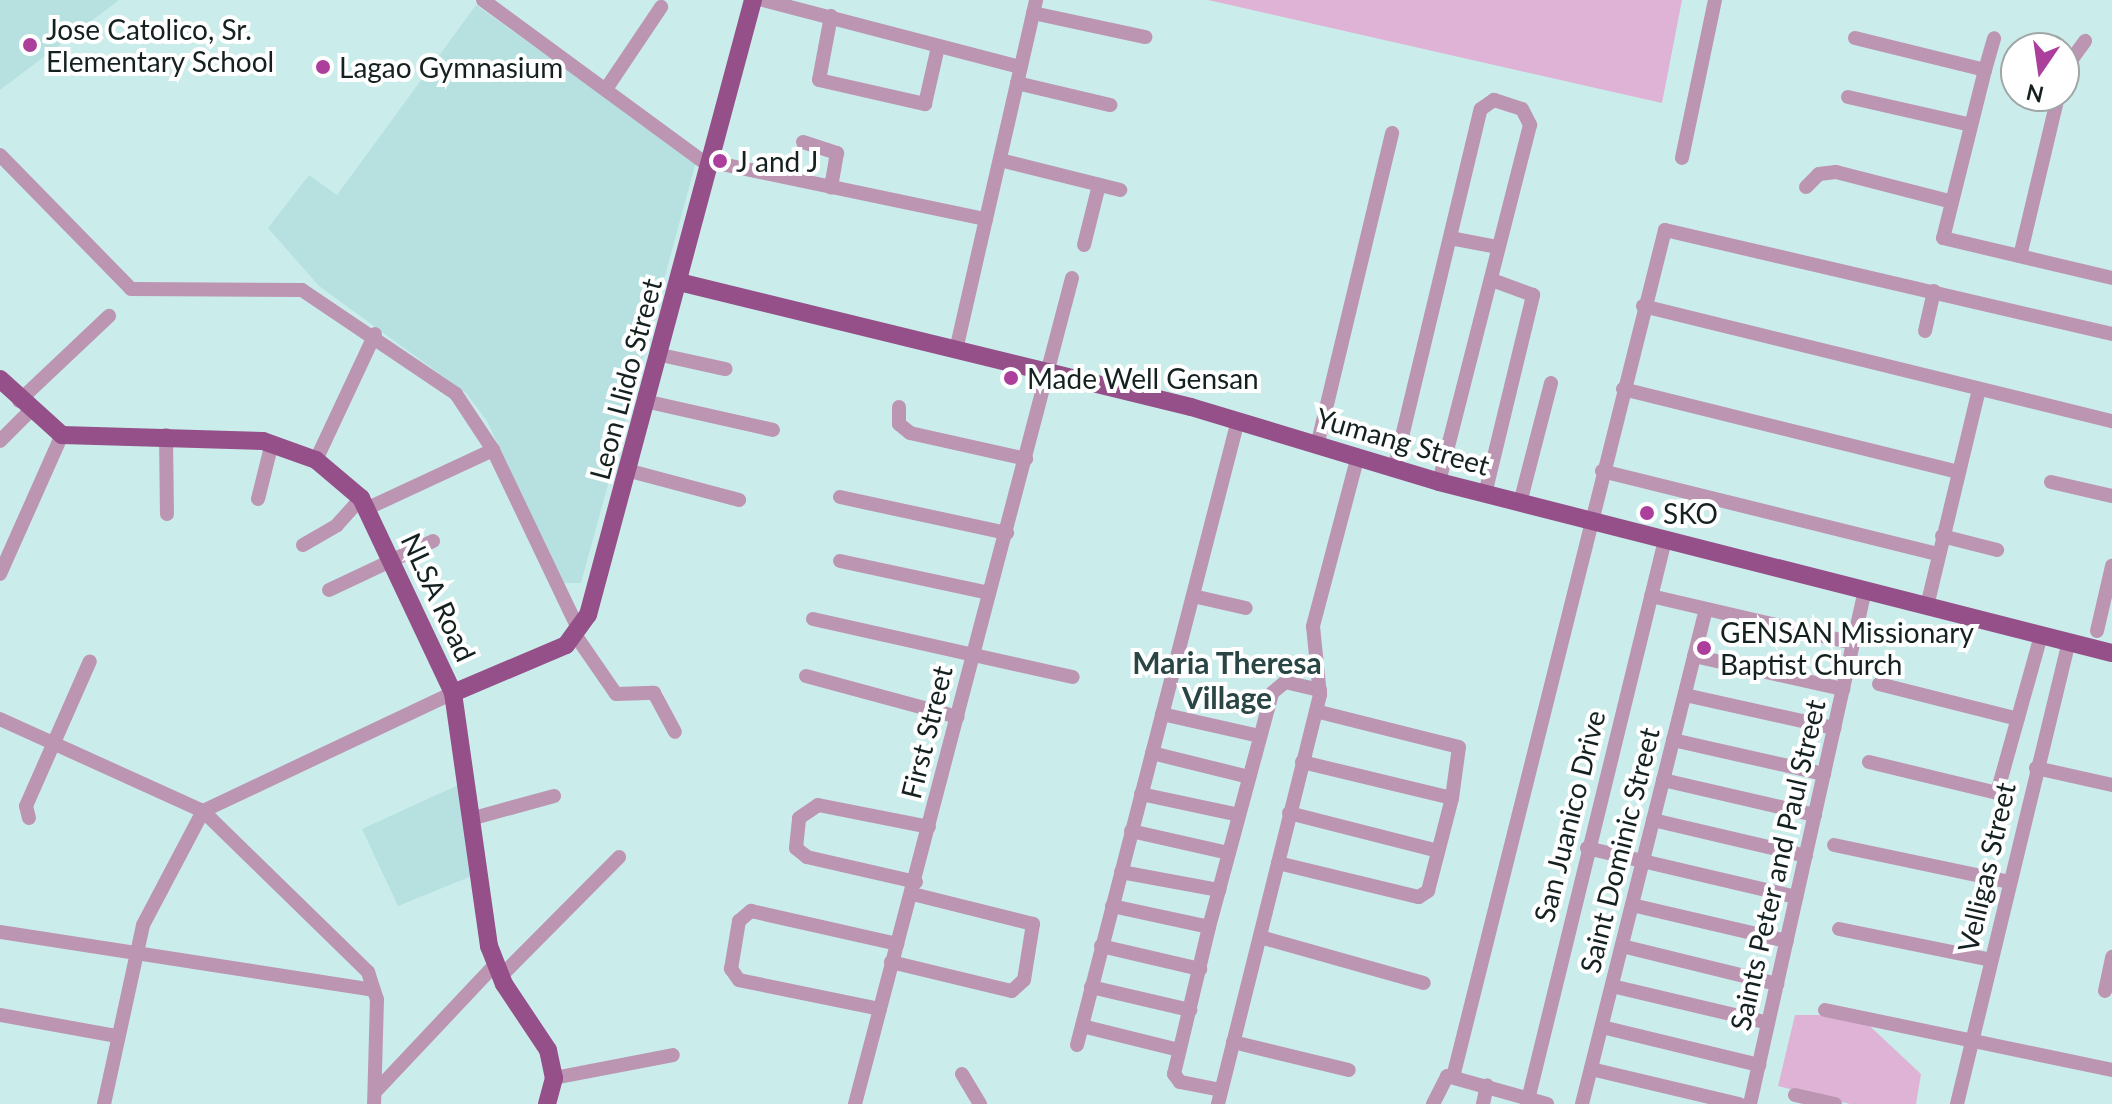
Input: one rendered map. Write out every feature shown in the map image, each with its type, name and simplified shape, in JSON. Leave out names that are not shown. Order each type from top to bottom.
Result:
[{"type":"main road","name":"Leon Llido Street","points":[[578,633],[630,471],[753,0]]},
{"type":"main road","name":"Yumang Street","points":[[679,282],[1238,420],[1439,482],[2112,653]]},
{"type":"main road","points":[[2,385],[62,435]]},
{"type":"main road","name":"NLSA Road","points":[[62,435],[166,435],[272,443],[316,460],[364,503],[453,693],[497,972],[542,1035],[554,1078]]},
{"type":"main road","points":[[453,693],[578,633]]},
{"type":"main road","points":[[547,1104],[554,1078]]},
{"type":"street","points":[[483,0],[711,165],[986,219]]},
{"type":"street","points":[[763,0],[1020,67]]},
{"type":"street","points":[[1682,158],[1715,0]]},
{"type":"street","points":[[606,89],[661,7]]},
{"type":"street","points":[[956,350],[1035,7],[1145,37]]},
{"type":"street","points":[[831,16],[819,80],[925,104],[938,47]]},
{"type":"street","points":[[1855,38],[1985,70]]},
{"type":"street","points":[[1994,38],[1949,201],[1943,238],[2112,278]]},
{"type":"street","points":[[2080,48],[2085,41]]},
{"type":"street","points":[[1017,83],[1110,105]]},
{"type":"street","points":[[1848,97],[1971,125]]},
{"type":"street","points":[[1394,470],[1483,103],[1494,100],[1522,109],[1530,125],[1439,482]]},
{"type":"street","points":[[2020,256],[2054,112]]},
{"type":"street","points":[[1317,446],[1392,133]]},
{"type":"street","points":[[803,142],[837,153],[831,187]]},
{"type":"street","points":[[0,155],[131,289],[302,290],[375,334],[456,394],[493,450],[578,633],[616,694],[654,693],[675,732]]},
{"type":"street","points":[[1000,160],[1120,190]]},
{"type":"street","points":[[1806,187],[1819,174],[1836,172],[1949,201]]},
{"type":"street","points":[[1084,245],[1099,185]]},
{"type":"street","points":[[1453,1077],[1643,306],[1669,228],[2112,334]]},
{"type":"street","points":[[1450,238],[1498,247]]},
{"type":"street","name":"First Street","points":[[855,1104],[891,962],[915,888],[972,655],[1052,373],[1072,278]]},
{"type":"street","points":[[1485,494],[1533,295],[1492,280]]},
{"type":"street","points":[[1925,331],[1934,291]]},
{"type":"street","points":[[1643,306],[2112,421]]},
{"type":"street","points":[[0,441],[24,406],[109,316]]},
{"type":"street","points":[[316,460],[375,334]]},
{"type":"street","points":[[661,355],[725,369]]},
{"type":"street","points":[[1520,503],[1551,383]]},
{"type":"street","points":[[1623,389],[1958,472]]},
{"type":"street","points":[[1927,606],[1979,389]]},
{"type":"street","points":[[649,402],[773,430]]},
{"type":"street","points":[[899,407],[899,424],[910,433],[1026,459]]},
{"type":"street","points":[[1077,1045],[1238,420]]},
{"type":"street","points":[[0,574],[62,435]]},
{"type":"street","points":[[166,435],[167,514]]},
{"type":"street","points":[[258,499],[272,443]]},
{"type":"street","points":[[303,545],[337,525],[364,503],[493,450]]},
{"type":"street","points":[[1320,690],[1279,683],[1260,736],[1209,927],[1174,1079],[1220,1097],[1316,711],[1320,690],[1313,626],[1357,459]]},
{"type":"street","points":[[630,471],[739,500]]},
{"type":"street","points":[[1602,471],[1938,554]]},
{"type":"street","points":[[2051,482],[2112,496]]},
{"type":"street","points":[[840,497],[1007,533]]},
{"type":"street","points":[[1942,536],[1997,550]]},
{"type":"street","name":"San Juanico Drive","points":[[1527,1102],[1665,540]]},
{"type":"street","points":[[329,590],[433,541]]},
{"type":"street","points":[[840,561],[989,593]]},
{"type":"street","points":[[2097,631],[2112,566]]},
{"type":"street","name":"Saints Peter and Paul Street","points":[[1750,1104],[1865,590]]},
{"type":"street","points":[[1193,596],[1246,608]]},
{"type":"street","points":[[1651,596],[1853,643]]},
{"type":"street","name":"Saint Dominic Street","points":[[1582,1104],[1706,609]]},
{"type":"street","points":[[813,619],[1073,677]]},
{"type":"street","points":[[1869,762],[1997,793],[2041,635]]},
{"type":"street","name":"Velligas Street","points":[[1957,1104],[1970,1040],[2069,642]]},
{"type":"street","points":[[1694,656],[1843,689]]},
{"type":"street","points":[[29,818],[26,806],[90,661]]},
{"type":"street","points":[[806,676],[958,717]]},
{"type":"street","points":[[1879,684],[2018,719]]},
{"type":"street","points":[[104,1104],[136,948],[203,811],[453,693]]},
{"type":"street","points":[[1685,695],[1834,728]]},
{"type":"street","points":[[1278,863],[1419,897],[1438,851],[1452,798],[1459,747],[1316,711]]},
{"type":"street","points":[[1162,714],[1260,736]]},
{"type":"street","points":[[0,719],[203,811],[360,959],[374,990],[375,1098]]},
{"type":"street","points":[[1673,740],[1824,774]]},
{"type":"street","points":[[1152,753],[1249,777]]},
{"type":"street","points":[[1302,762],[1452,798]]},
{"type":"street","points":[[2036,768],[2112,785]]},
{"type":"street","points":[[1663,780],[1815,815]]},
{"type":"street","points":[[1141,794],[1239,815]]},
{"type":"street","points":[[474,818],[554,796]]},
{"type":"street","points":[[891,962],[1012,991],[1024,980],[1033,924],[807,857],[796,848],[799,818],[818,805],[929,827]]},
{"type":"street","points":[[1289,813],[1438,851]]},
{"type":"street","points":[[1653,820],[1806,856]]},
{"type":"street","points":[[1131,831],[1229,853]]},
{"type":"street","points":[[1834,845],[2010,882]]},
{"type":"street","points":[[1587,848],[1796,897]]},
{"type":"street","points":[[375,1098],[497,972],[619,857]]},
{"type":"street","points":[[1121,872],[1219,890]]},
{"type":"street","points":[[1632,905],[1787,941]]},
{"type":"street","points":[[1112,906],[1209,927]]},
{"type":"street","points":[[880,1009],[739,980],[731,969],[739,921],[751,911],[897,944]]},
{"type":"street","points":[[1839,929],[1991,960]]},
{"type":"street","points":[[0,932],[136,948],[374,990]]},
{"type":"street","points":[[1260,937],[1424,983]]},
{"type":"street","points":[[1101,946],[1200,969]]},
{"type":"street","points":[[1622,946],[1777,984]]},
{"type":"street","points":[[2105,991],[2112,957]]},
{"type":"street","points":[[1612,986],[1768,1023]]},
{"type":"street","points":[[1091,987],[1190,1010]]},
{"type":"street","points":[[1825,1010],[2112,1070]]},
{"type":"street","points":[[0,1015],[117,1036]]},
{"type":"street","points":[[1082,1026],[1179,1050]]},
{"type":"street","points":[[1602,1027],[1759,1065]]},
{"type":"street","points":[[1233,1042],[1349,1070]]},
{"type":"street","points":[[554,1078],[673,1055]]},
{"type":"street","points":[[1591,1069],[1739,1104]]},
{"type":"street","points":[[962,1074],[980,1104]]},
{"type":"street","points":[[1433,1104],[1440,1080],[1453,1077],[1487,1085],[1527,1102],[1547,1104]]},
{"type":"street","points":[[1483,1104],[1487,1085]]},
{"type":"street","points":[[1795,1095],[1835,1104]]},
{"type":"shaded area","name":"Jose Catolico, Sr. Elementary School","points":[[0,0],[119,0],[0,90]]},
{"type":"shaded area","points":[[1208,0],[1682,0],[1662,103]]},
{"type":"shaded area","points":[[476,5],[696,162],[581,583],[562,583],[487,421],[466,393],[319,286],[268,228],[309,175],[337,195]]},
{"type":"shaded area","points":[[469,780],[479,873],[398,906],[362,829]]},
{"type":"shaded area","points":[[1795,1015],[1858,1015],[1921,1074],[1916,1104],[1850,1104],[1778,1086]]},
{"type":"place","name":"Jose Catolico, Sr. Elementary School","points":[[30,45]]},
{"type":"place","name":"Lagao Gymnasium","points":[[323,67]]},
{"type":"place","name":"J and J","points":[[720,161]]},
{"type":"place","name":"Made Well Gensan","points":[[1011,378]]},
{"type":"place","name":"SKO","points":[[1647,513]]},
{"type":"place","name":"GENSAN Missionary Baptist Church","points":[[1704,648]]},
{"type":"district","name":"Maria Theresa Village","points":[[1227,679]]}]
